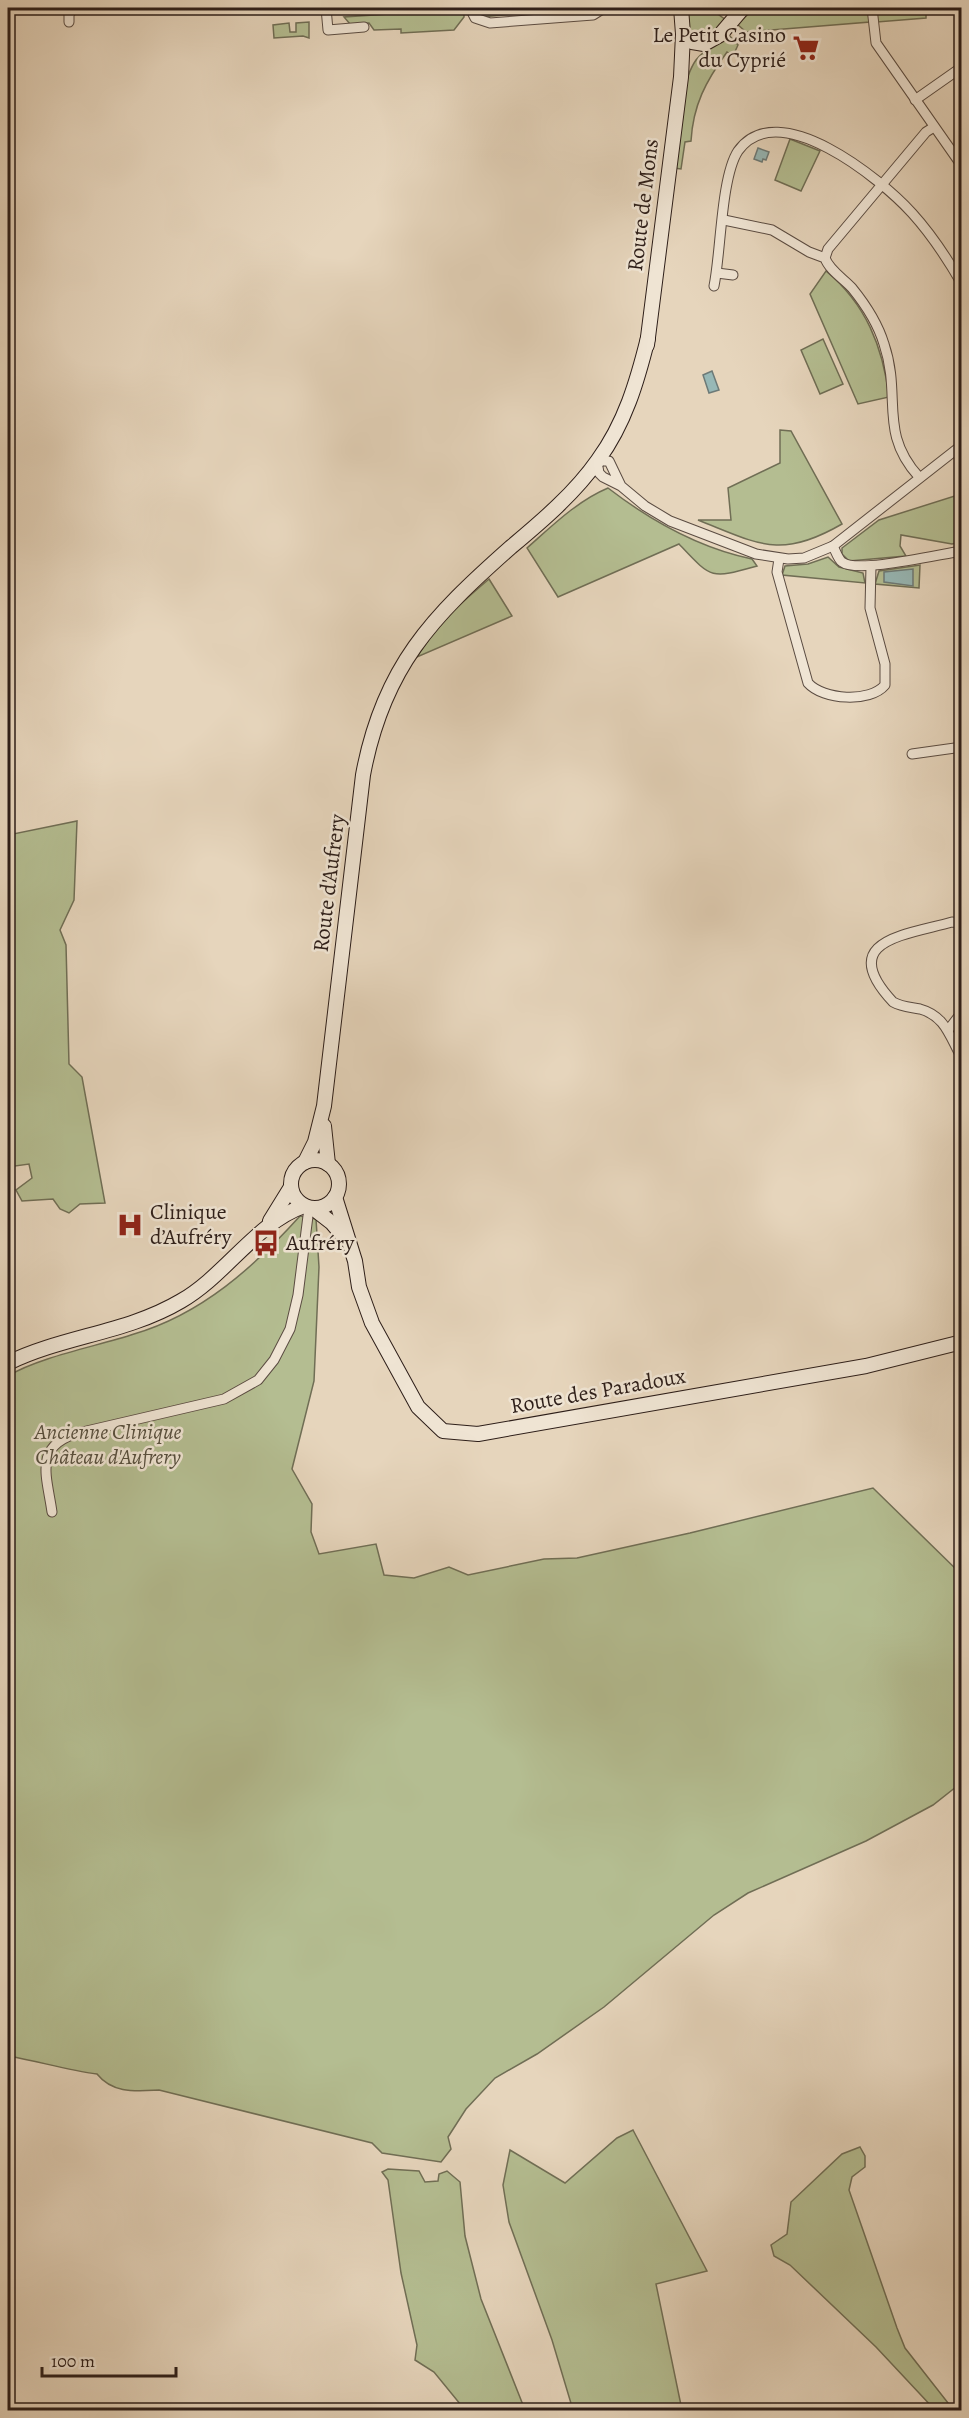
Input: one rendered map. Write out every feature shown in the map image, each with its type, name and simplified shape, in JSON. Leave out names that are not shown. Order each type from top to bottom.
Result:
[{"type":"main road","name":"Route de Mons","points":[[399,670],[415,643],[447,606],[602,465],[631,398],[648,338],[681,77],[683,34],[681,8]]},
{"type":"main road","name":"Route de Mons","points":[[681,77],[689,59],[704,44],[720,35],[743,8]]},
{"type":"main road","points":[[683,34],[692,42],[704,44]]},
{"type":"main road","name":"Route d'Aufrery","points":[[305,1162],[315,1142],[324,1106],[365,766],[374,726],[399,670]]},
{"type":"main road","name":"Route d'Aufrery","points":[[324,1106],[328,1164]]},
{"type":"main road","points":[[8,1363],[159,1313],[199,1290],[259,1236],[290,1212],[330,1203],[338,1190],[337,1175],[328,1164],[321,1161],[305,1162],[294,1172],[291,1187],[282,1204],[259,1236]]},
{"type":"main road","points":[[291,1187],[293,1195],[332,1222],[352,1251]]},
{"type":"main road","name":"Route des Paradoux","points":[[335,1197],[352,1251],[364,1302],[396,1370],[425,1417],[443,1431],[452,1434],[478,1434],[866,1366],[962,1341]]},
{"type":"street","points":[[69,22],[69,14],[74,8]]},
{"type":"street","points":[[326,8],[328,30],[364,27]]},
{"type":"street","points":[[470,8],[475,18],[490,23],[593,15],[604,8]]},
{"type":"street","points":[[743,8],[758,8]]},
{"type":"street","points":[[872,8],[876,43],[962,166]]},
{"type":"street","points":[[915,100],[962,68]]},
{"type":"street","points":[[825,258],[828,249],[881,185],[926,132],[934,127]]},
{"type":"street","points":[[714,286],[733,160],[749,140],[768,131],[789,132],[822,146],[881,185],[924,226],[962,284]]},
{"type":"street","points":[[724,220],[772,231],[809,252],[825,258],[830,267],[858,297],[880,333],[893,382],[895,440],[904,461],[919,477]]},
{"type":"street","points":[[717,273],[733,275]]},
{"type":"street","points":[[602,465],[621,486],[645,506],[670,521],[756,554],[778,559],[804,558],[833,546],[962,445]]},
{"type":"street","points":[[602,465],[621,486]]},
{"type":"street","points":[[833,546],[842,562],[848,565],[871,566],[962,550]]},
{"type":"street","points":[[778,559],[777,572],[808,684],[822,694],[870,696],[885,685],[885,664],[870,608],[871,566]]},
{"type":"street","points":[[912,754],[962,747]]},
{"type":"street","points":[[962,923],[952,922],[887,940],[875,950],[871,962],[874,973],[893,1002],[922,1010],[941,1020],[949,1029],[962,1058]]},
{"type":"street","points":[[949,1029],[962,1012]]},
{"type":"street","points":[[52,1512],[45,1462],[50,1449],[56,1443],[78,1433],[224,1399],[249,1387],[263,1375],[290,1329],[298,1295],[309,1208]]},
{"type":"green space","points":[[475,8],[588,8],[481,17]]},
{"type":"green space","points":[[685,8],[699,10],[709,8],[726,20],[715,33],[700,39],[688,32]]},
{"type":"green space","points":[[774,8],[868,8],[870,22],[746,32],[736,23],[749,14]]},
{"type":"green space","points":[[876,8],[926,8],[926,18],[877,22]]},
{"type":"green space","points":[[464,9],[464,17],[454,30],[401,33],[401,29],[374,30],[369,23],[350,24],[344,17]]},
{"type":"green space","points":[[309,22],[309,38],[303,36],[274,38],[273,25],[289,23],[290,32],[296,32],[296,23]]},
{"type":"green space","points":[[728,34],[738,45],[733,56],[727,52],[707,83],[698,105],[691,141],[685,142],[681,169],[674,168],[678,127],[690,70],[700,56]]},
{"type":"green space","points":[[790,139],[820,151],[801,191],[775,180]]},
{"type":"green space","points":[[826,271],[852,298],[870,328],[882,361],[889,397],[858,404],[810,294]]},
{"type":"green space","points":[[823,339],[843,384],[820,394],[801,350]]},
{"type":"green space","points":[[780,430],[791,431],[842,524],[802,542],[785,545],[754,541],[698,520],[731,520],[728,488],[780,463]]},
{"type":"green space","points":[[608,488],[676,532],[713,548],[752,559],[757,566],[730,573],[713,573],[698,564],[679,544],[558,597],[527,548],[575,507]]},
{"type":"green space","points":[[961,494],[961,542],[952,544],[901,535],[900,546],[906,556],[849,561],[842,554],[842,548],[879,520]]},
{"type":"green space","points":[[828,557],[839,567],[863,573],[865,583],[782,575],[785,566],[808,564]]},
{"type":"green space","points":[[920,565],[919,588],[875,584],[879,571]]},
{"type":"green space","points":[[489,579],[512,616],[417,657],[440,625]]},
{"type":"green space","points":[[77,821],[74,900],[60,930],[66,945],[69,1064],[82,1077],[105,1203],[80,1204],[69,1213],[60,1209],[53,1199],[22,1201],[16,1190],[32,1178],[29,1164],[8,1167],[8,835]]},
{"type":"green space","name":"Ancienne Clinique Château d'Aufrery","points":[[300,1216],[316,1219],[319,1267],[314,1381],[292,1469],[312,1504],[311,1532],[319,1554],[376,1544],[384,1575],[414,1578],[449,1567],[468,1575],[544,1559],[577,1558],[873,1488],[961,1574],[961,1783],[933,1805],[866,1841],[748,1893],[714,1915],[604,2007],[537,2054],[495,2078],[466,2109],[448,2137],[451,2149],[441,2162],[382,2153],[372,2143],[159,2090],[125,2090],[110,2085],[97,2074],[8,2056],[8,1376],[36,1363],[134,1334],[182,1314],[225,1287],[264,1253]]},
{"type":"green space","points":[[633,2130],[707,2271],[656,2284],[682,2410],[573,2410],[552,2340],[509,2222],[503,2185],[510,2150],[565,2183],[617,2138]]},
{"type":"green space","points":[[860,2147],[865,2156],[865,2167],[852,2177],[849,2190],[897,2328],[905,2348],[952,2408],[934,2409],[876,2347],[790,2265],[774,2256],[771,2245],[787,2234],[791,2202],[842,2154]]},
{"type":"green space","points":[[388,2169],[419,2171],[425,2182],[438,2181],[439,2174],[447,2171],[460,2182],[465,2236],[481,2299],[525,2410],[465,2410],[434,2372],[415,2360],[417,2345],[401,2273],[388,2180],[382,2172]]},
{"type":"water","points":[[758,148],[769,152],[766,160],[763,159],[762,162],[754,159]]},
{"type":"water","points":[[712,371],[719,390],[709,393],[703,375]]},
{"type":"water","points":[[913,569],[913,586],[884,582],[884,572]]},
{"type":"place","name":"Le Petit Casino du Cyprié","points":[[806,48]]},
{"type":"place","name":"Clinique d’Aufréry","points":[[130,1225]]},
{"type":"place","name":"Aufréry","points":[[266,1243]]}]
